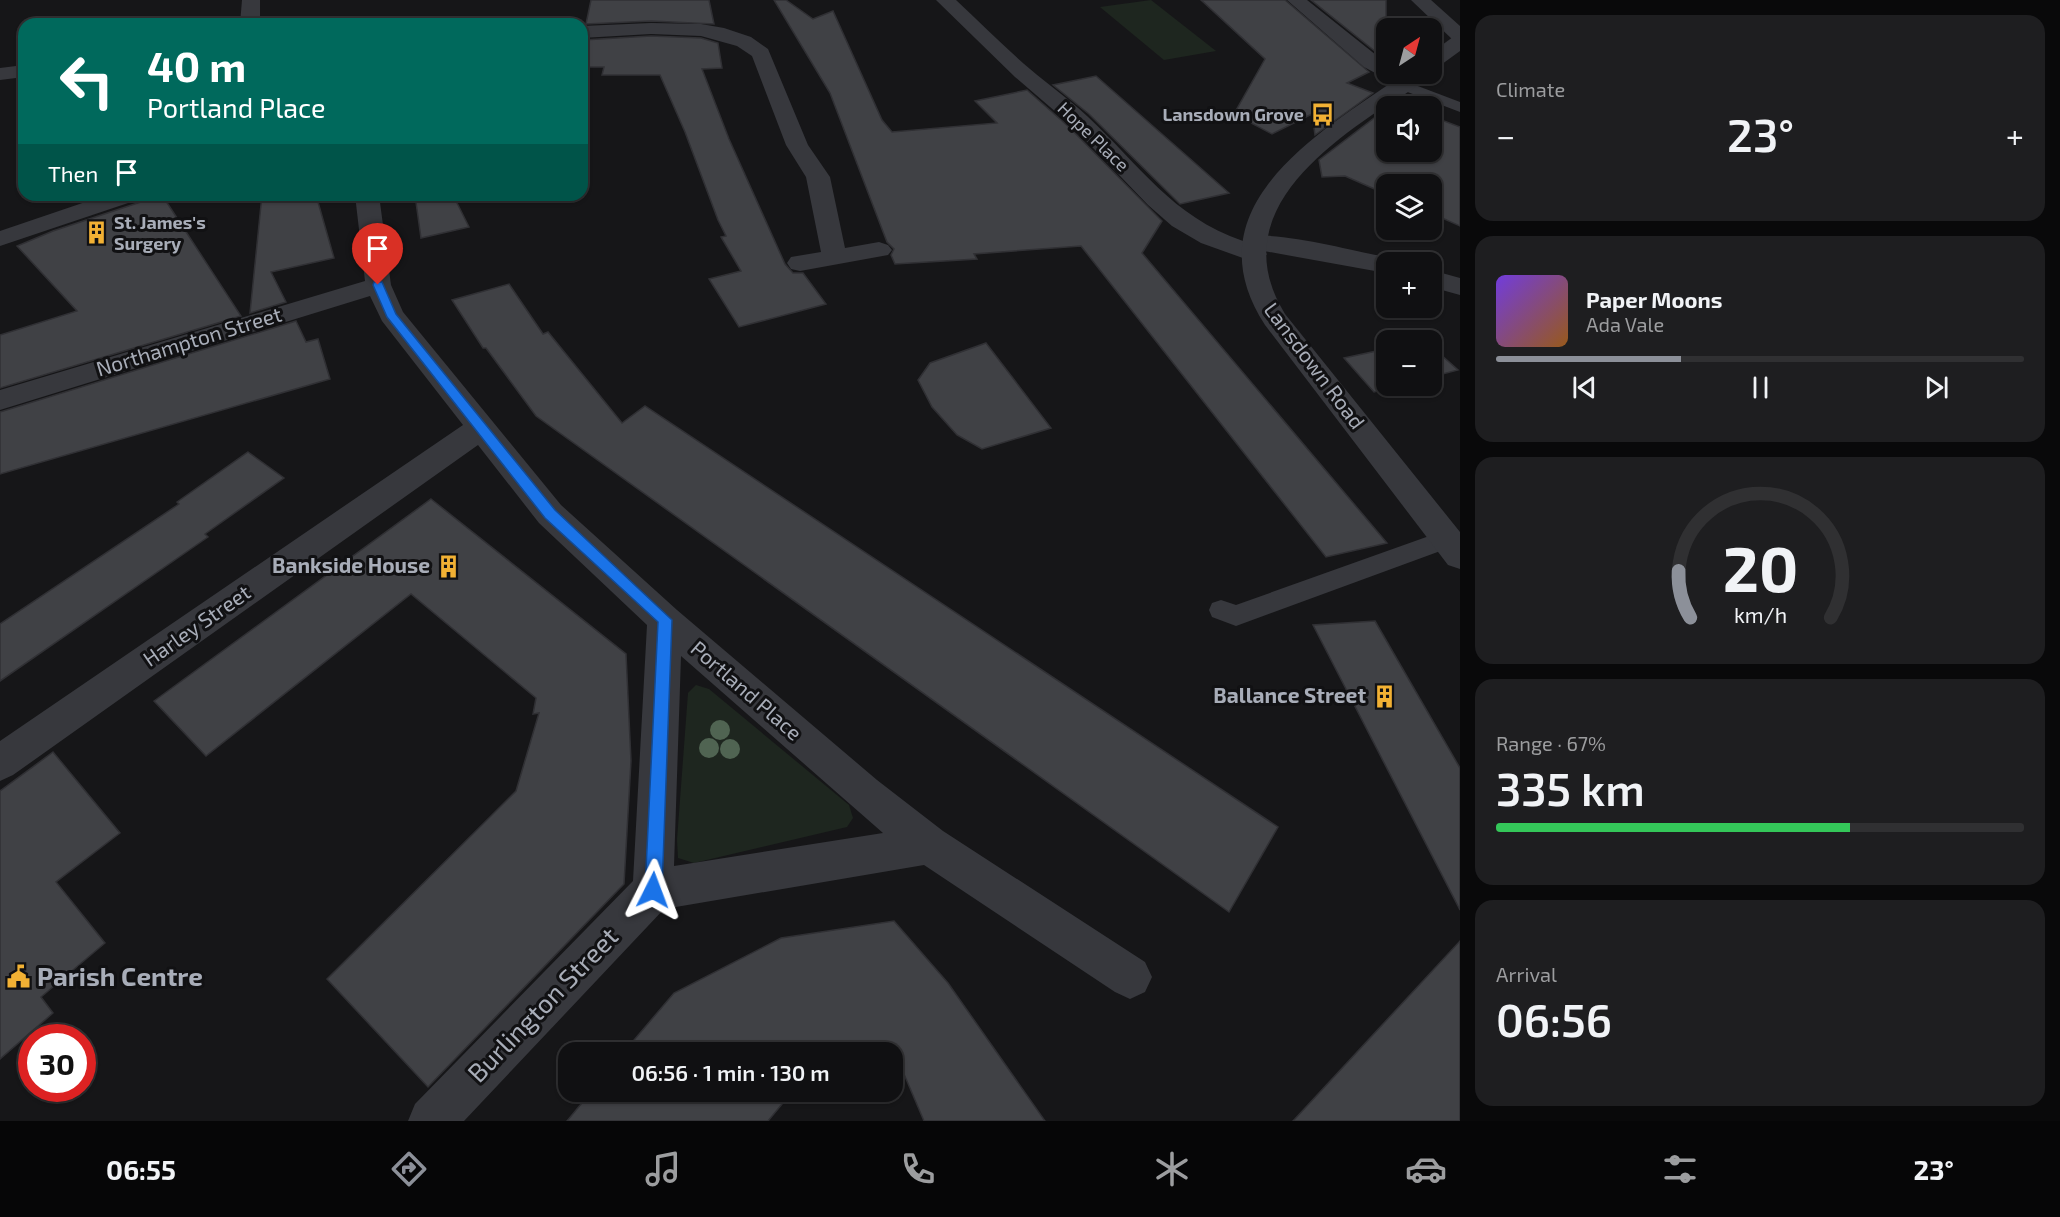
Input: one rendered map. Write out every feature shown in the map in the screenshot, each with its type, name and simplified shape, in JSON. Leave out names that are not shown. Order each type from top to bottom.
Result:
[{"type":"street","points":[[250,0],[250,18]]},
{"type":"street","name":"Hope Place","points":[[945,0],[1022,73],[1079,120],[1156,200],[1181,221],[1210,238],[1254,248]]},
{"type":"street","points":[[1296,0],[1376,65]]},
{"type":"street","points":[[1420,0],[1460,36]]},
{"type":"street","points":[[588,32],[697,29],[732,34],[750,42],[761,53],[797,145],[818,177],[835,258]]},
{"type":"street","points":[[1442,55],[1460,41]]},
{"type":"street","points":[[0,74],[18,72]]},
{"type":"street","name":"Lansdown Road","points":[[1392,84],[1307,153],[1267,202],[1258,219],[1254,248],[1259,291],[1274,319],[1453,547]]},
{"type":"street","points":[[0,239],[111,201]]},
{"type":"street","name":"Portland Place","points":[[368,201],[378,285],[391,315],[550,514],[665,620],[863,793],[928,845],[1130,977]]},
{"type":"street","points":[[1254,248],[1308,249],[1376,263]]},
{"type":"street","points":[[800,263],[879,250]]},
{"type":"street","points":[[1442,281],[1460,287]]},
{"type":"street","name":"Northampton Street","points":[[0,400],[378,285]]},
{"type":"street","name":"Harley Street","points":[[0,763],[482,427]]},
{"type":"street","points":[[665,620],[653,890],[928,845]]},
{"type":"street","name":"Burlington Street","points":[[432,1121],[653,890]]},
{"type":"lane","points":[[1415,84],[1460,107]]},
{"type":"lane","points":[[1221,610],[1236,616],[1453,547]]},
{"type":"shaded area","points":[[1151,0],[1216,51],[1164,60],[1100,7]]},
{"type":"shaded area","points":[[696,685],[709,689],[849,805],[853,818],[847,827],[694,863],[678,858],[677,840],[688,693]]},
{"type":"building","points":[[591,0],[709,0],[714,24],[651,21],[588,24]]},
{"type":"building","points":[[774,0],[786,0],[813,19],[833,11],[882,120],[892,132],[997,123],[975,101],[1027,90],[1069,127],[1162,221],[1142,253],[1387,543],[1326,557],[1081,246],[974,254],[977,259],[895,264],[891,255],[894,249],[887,242],[830,93]]},
{"type":"building","points":[[1201,0],[1285,0],[1369,72],[1347,83],[1373,93],[1315,135],[1312,114],[1272,134],[1234,114],[1265,59]]},
{"type":"building","points":[[1311,0],[1386,0],[1386,18],[1376,18],[1376,52]]},
{"type":"building","points":[[651,36],[701,38],[718,43],[722,68],[702,69],[729,139],[785,264],[793,273],[803,273],[826,304],[739,327],[709,279],[741,271],[721,237],[726,236],[660,75],[602,75],[604,67],[588,67],[588,40]]},
{"type":"building","points":[[1096,76],[1229,193],[1180,204],[1089,114],[1053,85]]},
{"type":"building","points":[[1376,117],[1376,162],[1442,162],[1442,120],[1460,127],[1460,226],[1442,218],[1442,174],[1376,174],[1376,190],[1345,176],[1322,177],[1319,160]]},
{"type":"building","points":[[144,201],[166,201],[241,316],[0,388],[0,335],[77,311],[17,246],[53,231]]},
{"type":"building","points":[[261,201],[318,201],[334,258],[271,272],[286,302],[250,313]]},
{"type":"building","points":[[416,201],[456,201],[469,227],[421,238]]},
{"type":"building","points":[[509,284],[543,334],[548,332],[622,423],[645,406],[1278,827],[1229,912],[536,416],[486,348],[483,348],[452,300]]},
{"type":"building","points":[[296,321],[306,342],[318,339],[330,379],[0,474],[0,412]]},
{"type":"building","points":[[986,343],[1051,428],[982,449],[957,435],[932,407],[918,380],[930,363]]},
{"type":"building","points":[[1376,351],[1376,392],[1374,392],[1344,358]]},
{"type":"building","points":[[1442,356],[1458,370],[1442,374]]},
{"type":"building","points":[[248,452],[284,478],[205,534],[208,537],[0,681],[0,624],[179,504],[177,502]]},
{"type":"building","points":[[431,499],[626,654],[631,761],[624,884],[428,1087],[327,979],[516,791],[539,713],[533,714],[536,698],[411,594],[206,756],[154,701]]},
{"type":"building","name":"Ballance Street","points":[[1375,621],[1460,768],[1460,910],[1313,625]]},
{"type":"building","points":[[53,752],[120,833],[56,882],[105,943],[41,997],[53,1013],[40,1024],[18,1024],[18,1043],[0,1059],[0,791]]},
{"type":"building","points":[[894,921],[948,983],[1045,1121],[924,1121],[903,1072],[903,1042],[632,1042],[674,993],[781,938]]},
{"type":"building","points":[[1460,941],[1460,1121],[1293,1121]]},
{"type":"building","points":[[583,1102],[784,1102],[768,1121],[567,1121]]},
{"type":"place","name":"Lansdown Grove","points":[[1322,115]]},
{"type":"place","name":"St. James's Surgery","points":[[96,233]]},
{"type":"place","name":"Bankside House","points":[[448,566]]},
{"type":"place","name":"Ballance Street","points":[[1384,696]]},
{"type":"place","name":"Parish Centre","points":[[19,977]]},
{"type":"route","points":[[378,285],[391,315],[550,514],[665,620],[653,890]]}]
